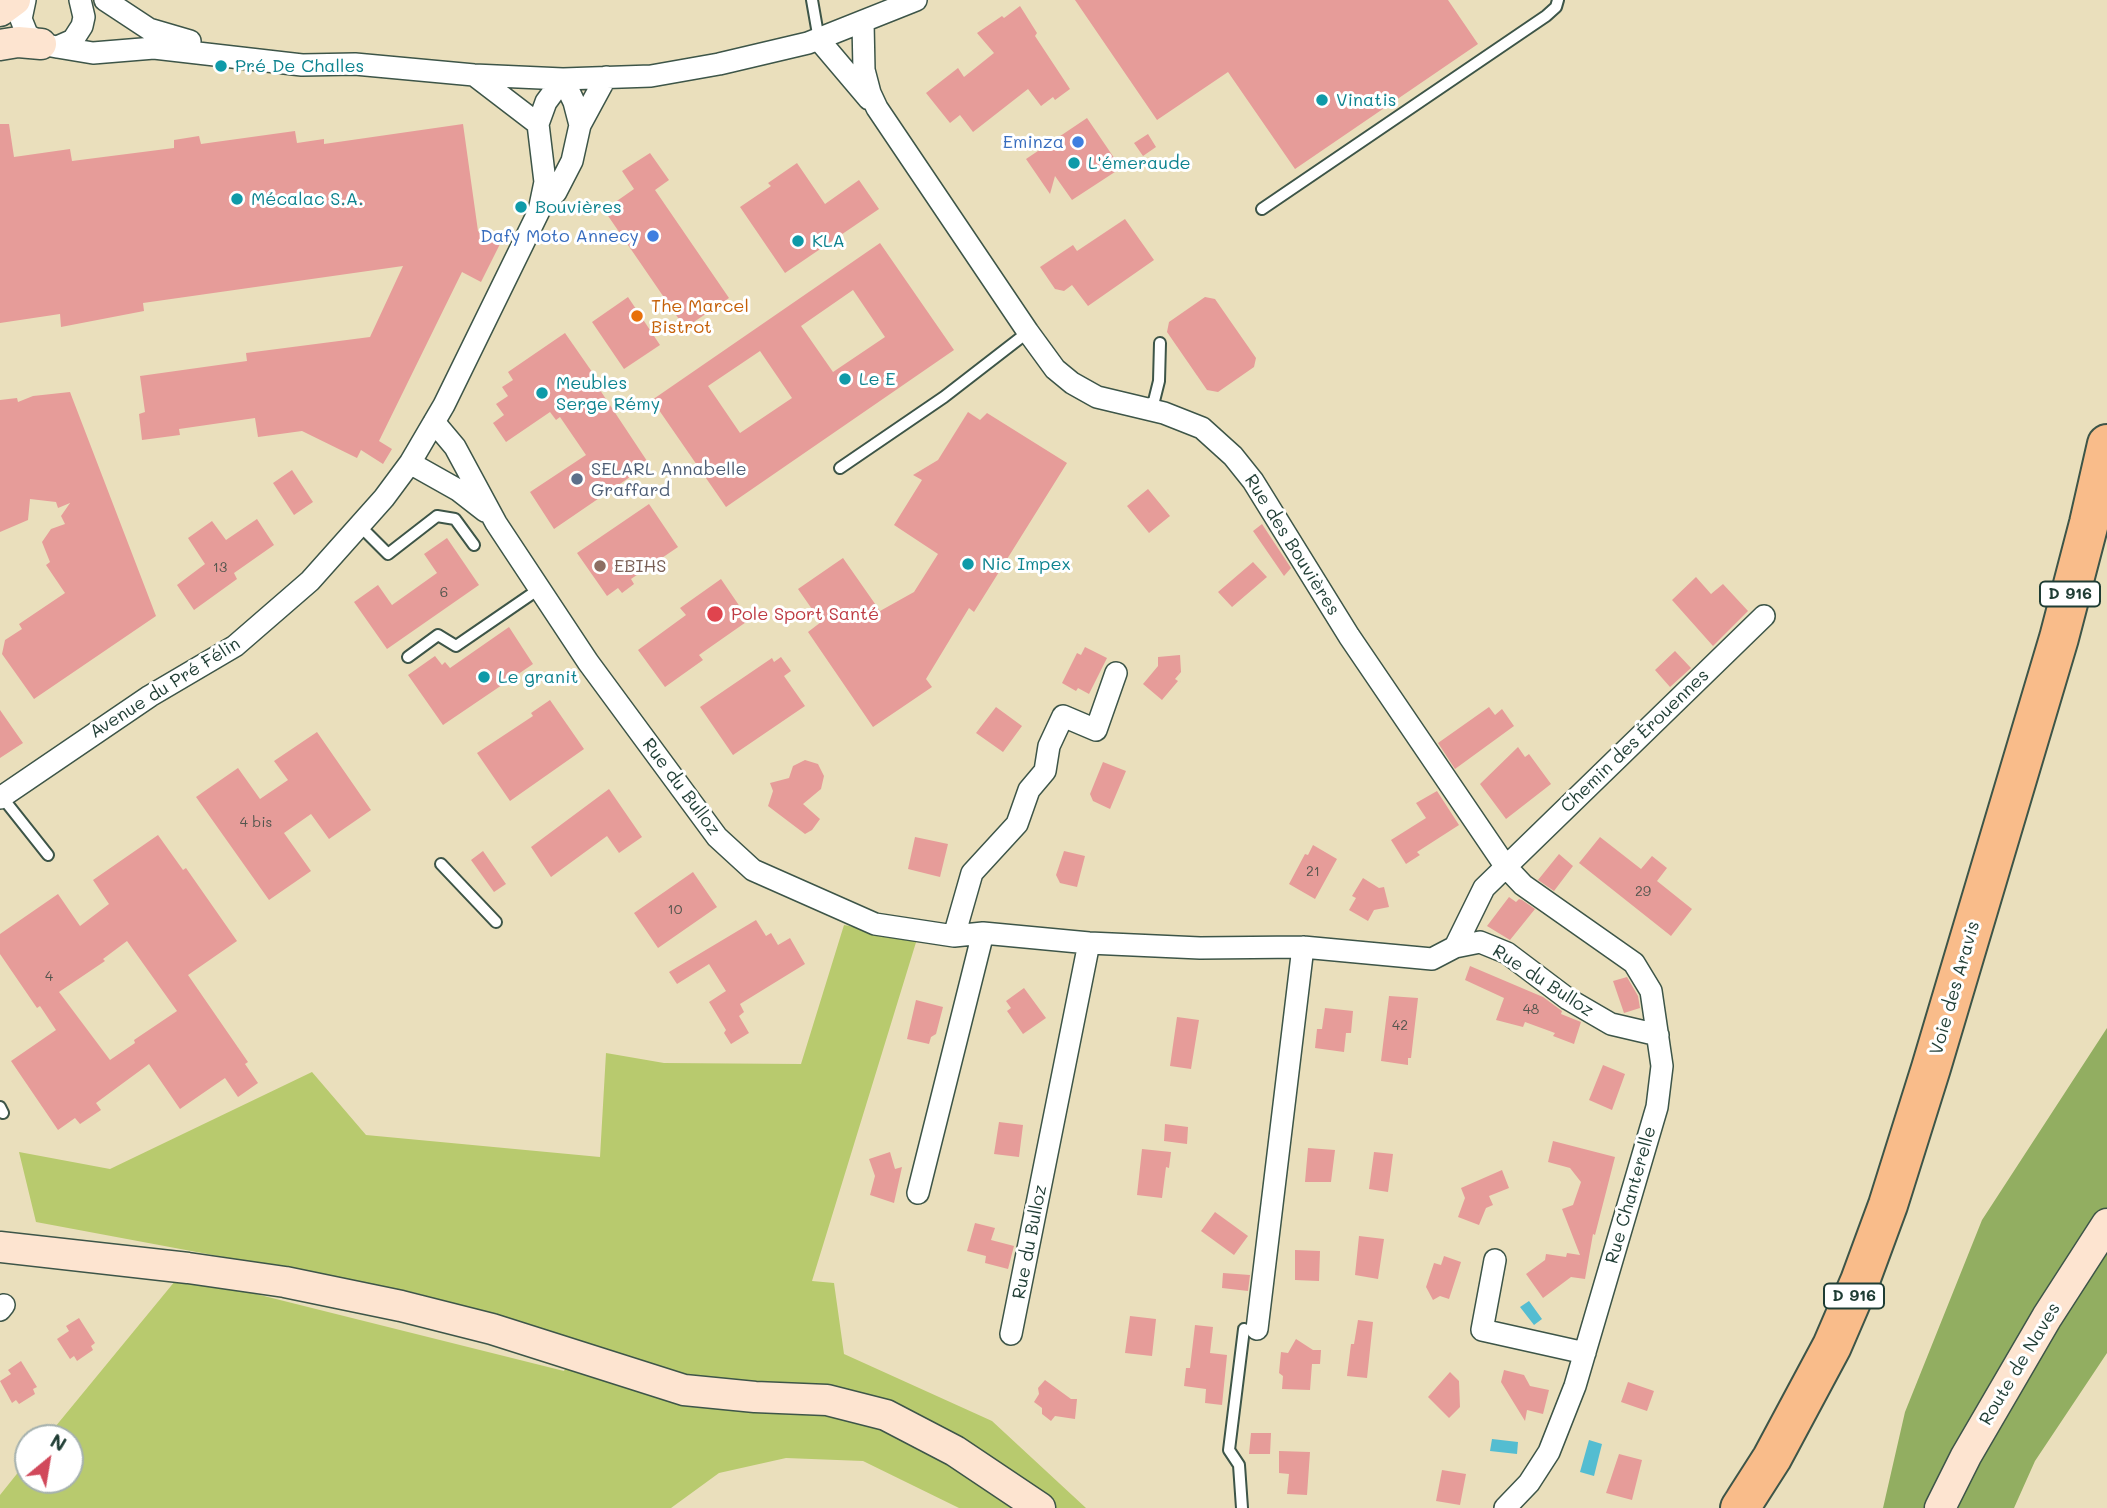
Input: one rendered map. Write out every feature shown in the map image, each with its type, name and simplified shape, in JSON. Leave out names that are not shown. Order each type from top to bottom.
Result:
[{"type":"highway","name":"Voie des Aravis","points":[[1740,1508],[1832,1346],[1888,1206],[2059,638],[2107,444]]},
{"type":"main road","points":[[0,11],[15,0]]},
{"type":"main road","points":[[0,45],[18,42],[49,45]]},
{"type":"main road","name":"Route de Naves","points":[[1940,1508],[1966,1455],[2046,1317],[2107,1224]]},
{"type":"main road","points":[[0,1247],[285,1282],[401,1306],[492,1329],[684,1390],[827,1400],[886,1415],[955,1451],[1040,1508]]},
{"type":"street","points":[[25,0],[22,10],[23,27],[27,34],[49,45],[93,53],[154,48],[302,65],[355,64],[474,75],[563,79],[651,76],[719,64],[819,40],[916,0]]},
{"type":"street","points":[[49,45],[72,40],[82,26],[84,17],[80,0]]},
{"type":"street","points":[[105,0],[149,29],[184,40],[231,47],[305,52],[355,64]]},
{"type":"street","name":"Rue des Bouvières","points":[[863,22],[864,70],[877,108]]},
{"type":"street","name":"Rue des Bouvières","points":[[819,40],[877,108],[1055,369],[1083,390],[1111,401],[1184,419],[1202,428],[1244,468],[1349,636],[1506,867],[1523,885],[1634,963],[1651,991],[1658,1035]]},
{"type":"street","points":[[474,75],[538,124],[545,102],[563,79]]},
{"type":"street","name":"Avenue du Pré Félin","points":[[539,211],[556,192],[572,161],[580,125],[606,77]]},
{"type":"street","points":[[563,79],[574,102],[580,125]]},
{"type":"street","name":"Avenue du Pré Félin","points":[[1,798],[139,703],[235,646],[294,596],[384,498],[410,463],[444,405],[539,211],[545,182],[538,124]]},
{"type":"street","name":"Rue du Bulloz","points":[[434,422],[455,447],[496,523],[588,662],[717,837],[753,870],[875,924],[954,936],[983,933],[1089,943],[1200,948],[1303,947],[1432,959],[1455,947],[1480,942],[1507,953],[1568,999],[1611,1024],[1658,1035]]},
{"type":"street","name":"Rue du Bulloz","points":[[410,463],[471,498],[496,523]]},
{"type":"street","name":"Chemin des Érouennes","points":[[1455,947],[1484,888],[1764,615]]},
{"type":"street","points":[[954,936],[972,873],[1017,824],[1029,790],[1045,771],[1049,746],[1063,716],[1096,730],[1116,673]]},
{"type":"street","points":[[918,1193],[983,933]]},
{"type":"street","name":"Rue du Bulloz","points":[[1012,1334],[1089,943]]},
{"type":"street","points":[[1251,1329],[1303,947]]},
{"type":"street","name":"Rue Chanterelle","points":[[1505,1508],[1528,1483],[1549,1452],[1575,1386],[1657,1107],[1662,1066],[1658,1035]]},
{"type":"street","points":[[1495,1260],[1482,1330],[1585,1353]]},
{"type":"lane","points":[[812,0],[819,40]]},
{"type":"lane","points":[[1262,209],[1546,16],[1556,7],[1558,0]]},
{"type":"lane","points":[[840,468],[944,397],[1028,332]]},
{"type":"lane","points":[[1142,408],[1154,401],[1160,343]]},
{"type":"lane","points":[[360,526],[388,554],[436,516],[455,519],[474,545]]},
{"type":"lane","points":[[408,657],[438,635],[456,646],[539,589]]},
{"type":"lane","points":[[1,798],[48,855]]},
{"type":"lane","points":[[441,864],[496,922]]},
{"type":"lane","points":[[1242,1508],[1239,1465],[1228,1450],[1251,1329]]},
{"type":"green space","points":[[844,925],[917,939],[812,1281],[834,1283],[844,1354],[992,1421],[1086,1508],[959,1508],[863,1461],[786,1458],[719,1473],[671,1508],[0,1508],[0,1495],[14,1478],[14,1494],[84,1494],[84,1424],[58,1424],[180,1275],[564,1371],[578,1343],[416,1293],[36,1222],[19,1152],[110,1169],[312,1072],[366,1135],[600,1157],[606,1053],[664,1063],[801,1064]]},
{"type":"green space","points":[[2107,1028],[2107,1353],[2035,1461],[2014,1508],[1883,1508],[1905,1412],[1982,1220]]},
{"type":"water","points":[[1529,1301],[1542,1319],[1534,1325],[1520,1307]]},
{"type":"water","points":[[1492,1439],[1518,1442],[1517,1454],[1490,1451]]},
{"type":"water","points":[[1589,1440],[1602,1444],[1594,1476],[1580,1472]]},
{"type":"building","name":"Vinatis","points":[[1075,0],[1448,0],[1478,44],[1295,169],[1228,72],[1157,120]]},
{"type":"building","points":[[1020,6],[1037,33],[1035,36],[1070,89],[1041,106],[1028,89],[973,132],[960,115],[950,123],[926,93],[958,68],[964,77],[994,53],[977,33]]},
{"type":"building","name":"L'émeraude","points":[[1087,118],[1121,168],[1072,200],[1055,176],[1050,194],[1026,159]]},
{"type":"building","name":"Mécalac S.A.","points":[[0,124],[9,124],[14,157],[70,149],[72,161],[174,148],[174,140],[199,136],[201,144],[295,131],[297,143],[324,139],[324,144],[463,124],[478,231],[501,242],[481,282],[462,272],[379,441],[392,449],[383,464],[361,450],[357,458],[302,431],[258,437],[255,418],[179,429],[180,435],[142,440],[139,414],[145,412],[140,376],[247,361],[246,353],[370,337],[403,266],[143,303],[144,311],[61,327],[60,314],[0,323]]},
{"type":"building","points":[[1148,134],[1156,147],[1143,156],[1134,143]]},
{"type":"building","points":[[650,153],[669,180],[655,190],[729,298],[685,328],[604,210],[634,189],[622,171]]},
{"type":"building","name":"KLA","points":[[797,163],[825,204],[859,180],[879,209],[785,273],[740,207],[771,186],[768,183]]},
{"type":"building","points":[[1125,219],[1154,260],[1088,306],[1072,285],[1064,291],[1055,289],[1040,267],[1073,245],[1077,251]]},
{"type":"building","name":"Le E","points":[[880,243],[954,350],[726,507],[652,400]],"holes":[[[853,290],[885,337],[833,372],[801,326]],[[760,351],[792,398],[740,433],[708,386]]]},
{"type":"building","points":[[628,297],[660,345],[624,369],[592,322]]},
{"type":"building","points":[[1205,297],[1215,299],[1256,358],[1254,367],[1218,392],[1207,390],[1167,332],[1169,322]]},
{"type":"building","points":[[565,333],[597,379],[596,384],[649,464],[554,529],[530,492],[586,455],[560,417],[556,420],[550,412],[506,442],[493,423],[504,415],[496,404],[508,396],[502,387],[513,380],[508,372]]},
{"type":"building","points":[[70,392],[156,616],[34,699],[2,654],[5,640],[22,629],[19,624],[65,593],[46,565],[50,562],[42,542],[51,529],[65,524],[61,516],[70,503],[58,508],[56,502],[30,499],[28,520],[0,532],[0,400],[17,398],[18,402],[33,396]]},
{"type":"building","name":"Nic Impex","points":[[968,412],[980,420],[987,413],[1067,463],[974,612],[969,608],[926,679],[932,687],[873,727],[808,632],[821,622],[798,589],[843,558],[880,611],[914,592],[938,554],[894,525],[922,480],[913,475],[938,460]]},
{"type":"building","points":[[292,470],[313,502],[294,515],[273,483]]},
{"type":"building","points":[[1148,489],[1170,516],[1149,533],[1127,506]]},
{"type":"building","points":[[649,504],[678,547],[631,579],[634,584],[622,593],[618,588],[607,596],[577,553]]},
{"type":"building","points":[[257,519],[274,545],[234,573],[237,579],[194,610],[177,585],[205,564],[188,538],[212,521],[226,540]]},
{"type":"building","points":[[1262,524],[1291,568],[1284,576],[1253,531]]},
{"type":"building","points":[[447,538],[479,585],[387,649],[354,602],[378,585],[392,605],[437,573],[424,554]]},
{"type":"building","points":[[1253,562],[1267,577],[1232,607],[1218,592]]},
{"type":"building","points":[[1696,577],[1711,594],[1723,584],[1748,611],[1713,646],[1672,600]]},
{"type":"building","points":[[721,579],[749,620],[699,655],[703,660],[665,687],[638,650],[686,615],[680,608]]},
{"type":"building","name":"Le granit","points":[[509,627],[533,664],[443,725],[408,675],[435,656],[442,665],[445,662],[450,668]]},
{"type":"building","points":[[1085,647],[1107,658],[1089,694],[1078,688],[1076,691],[1062,683],[1077,653],[1081,655]]},
{"type":"building","points":[[1675,651],[1691,668],[1670,687],[1655,670]]},
{"type":"building","points":[[1180,655],[1181,672],[1175,679],[1178,681],[1162,700],[1143,684],[1158,666],[1158,657]]},
{"type":"building","points":[[781,657],[791,671],[784,676],[805,706],[733,755],[700,707],[772,658],[774,662]]},
{"type":"building","points":[[550,700],[584,749],[510,801],[477,753],[533,716],[531,713]]},
{"type":"building","points":[[996,707],[1022,726],[1003,752],[976,733]]},
{"type":"building","points":[[1489,707],[1495,715],[1502,709],[1514,726],[1455,769],[1438,743]]},
{"type":"building","points":[[0,710],[23,743],[0,758]]},
{"type":"building","points":[[317,732],[371,810],[329,839],[311,814],[284,833],[311,871],[269,900],[196,797],[238,768],[260,799],[288,780],[274,761]]},
{"type":"building","points":[[1518,747],[1525,757],[1529,754],[1551,784],[1506,819],[1480,784]]},
{"type":"building","points":[[805,760],[818,764],[824,776],[821,789],[803,804],[820,819],[812,830],[805,834],[768,806],[773,791],[770,783],[789,778],[793,766]]},
{"type":"building","points":[[1103,762],[1126,771],[1110,809],[1093,801],[1090,794]]},
{"type":"building","points":[[609,789],[642,837],[619,853],[607,836],[551,877],[531,847]]},
{"type":"building","points":[[1437,791],[1459,825],[1417,852],[1420,855],[1406,864],[1391,840],[1426,818],[1416,803]]},
{"type":"building","points":[[158,835],[183,870],[186,868],[237,941],[188,975],[248,1062],[245,1064],[258,1083],[238,1097],[225,1078],[180,1109],[149,1064],[96,1103],[101,1110],[80,1124],[75,1118],[58,1130],[11,1061],[56,1030],[40,1006],[37,1008],[0,954],[0,934],[58,894],[80,926],[109,904],[93,880]],"holes":[[[127,941],[177,1011],[110,1060],[59,992],[105,961],[103,959]]]},
{"type":"building","points":[[915,837],[948,844],[940,877],[908,869]]},
{"type":"building","points":[[1600,837],[1641,869],[1652,856],[1667,868],[1657,881],[1692,909],[1671,936],[1579,863]]},
{"type":"building","points":[[1313,845],[1337,859],[1315,899],[1289,884]]},
{"type":"building","points":[[483,851],[506,884],[494,892],[471,860]]},
{"type":"building","points":[[1064,851],[1085,856],[1077,887],[1060,883],[1056,875]]},
{"type":"building","points":[[1559,854],[1573,866],[1554,891],[1538,880]]},
{"type":"building","points":[[693,872],[717,907],[658,948],[634,913]]},
{"type":"building","points":[[1363,878],[1379,888],[1384,887],[1389,907],[1374,910],[1368,921],[1349,910],[1356,898],[1352,896]]},
{"type":"building","points":[[1509,897],[1516,902],[1522,900],[1535,909],[1510,940],[1487,926]]},
{"type":"building","points":[[756,920],[766,936],[771,933],[778,945],[790,938],[805,964],[740,1004],[744,1012],[739,1016],[749,1033],[731,1044],[709,1002],[726,991],[709,964],[677,984],[669,972]]},
{"type":"building","points":[[1470,966],[1543,997],[1562,1011],[1561,1014],[1581,1022],[1574,1044],[1553,1036],[1555,1033],[1525,1022],[1523,1027],[1496,1020],[1504,998],[1465,980]]},
{"type":"building","points":[[1627,977],[1638,996],[1640,1008],[1624,1013],[1613,981]]},
{"type":"building","points":[[1024,988],[1046,1018],[1023,1034],[1007,1011],[1011,1008],[1006,1001]]},
{"type":"building","points":[[1389,996],[1418,998],[1408,1065],[1381,1061]]},
{"type":"building","points":[[916,1000],[943,1007],[936,1034],[931,1037],[929,1044],[907,1039]]},
{"type":"building","points":[[1325,1008],[1353,1011],[1351,1033],[1346,1033],[1344,1052],[1315,1048],[1317,1029],[1322,1029]]},
{"type":"building","points":[[1177,1017],[1199,1020],[1191,1069],[1170,1066]]},
{"type":"building","points":[[1603,1065],[1625,1074],[1612,1110],[1589,1100]]},
{"type":"building","points":[[999,1122],[1023,1125],[1019,1157],[994,1154]]},
{"type":"building","points":[[1165,1124],[1188,1127],[1187,1144],[1164,1141]]},
{"type":"building","points":[[1553,1141],[1615,1157],[1595,1235],[1593,1234],[1585,1279],[1571,1277],[1543,1298],[1526,1274],[1545,1260],[1546,1254],[1566,1257],[1567,1253],[1580,1255],[1562,1209],[1573,1205],[1581,1182],[1570,1168],[1548,1162]]},
{"type":"building","points":[[1308,1148],[1335,1150],[1331,1182],[1305,1182]]},
{"type":"building","points":[[1142,1149],[1171,1152],[1162,1198],[1137,1195]]},
{"type":"building","points":[[890,1152],[895,1169],[902,1167],[894,1203],[870,1195],[875,1176],[869,1159]]},
{"type":"building","points":[[1374,1152],[1393,1154],[1388,1192],[1369,1189]]},
{"type":"building","points":[[1502,1170],[1509,1188],[1489,1196],[1493,1205],[1486,1208],[1479,1225],[1458,1217],[1465,1198],[1461,1188]]},
{"type":"building","points":[[1215,1212],[1248,1236],[1234,1255],[1201,1231]]},
{"type":"building","points":[[975,1223],[995,1228],[991,1240],[1014,1246],[1008,1269],[985,1263],[986,1256],[967,1251]]},
{"type":"building","points":[[1359,1236],[1384,1239],[1378,1279],[1355,1275]]},
{"type":"building","points":[[1295,1250],[1320,1251],[1319,1281],[1295,1280]]},
{"type":"building","points":[[1444,1256],[1461,1262],[1449,1299],[1440,1296],[1433,1300],[1426,1287],[1434,1263],[1441,1265]]},
{"type":"building","points":[[1223,1273],[1250,1275],[1248,1291],[1222,1288]]},
{"type":"building","points":[[1130,1316],[1156,1319],[1152,1356],[1125,1353]]},
{"type":"building","points":[[79,1318],[95,1343],[91,1346],[93,1350],[77,1361],[74,1356],[70,1359],[57,1339],[69,1331],[66,1326]]},
{"type":"building","points":[[1358,1320],[1373,1322],[1367,1378],[1347,1376],[1351,1344],[1354,1344]]},
{"type":"building","points":[[1195,1325],[1213,1327],[1210,1353],[1227,1355],[1222,1405],[1205,1403],[1206,1389],[1184,1386],[1186,1368],[1190,1368]]},
{"type":"building","points":[[1296,1339],[1313,1350],[1321,1350],[1320,1364],[1312,1364],[1310,1390],[1282,1389],[1283,1376],[1279,1373],[1281,1352],[1288,1353]]},
{"type":"building","points":[[21,1361],[37,1387],[33,1389],[35,1394],[19,1404],[16,1400],[12,1403],[0,1381],[11,1374],[8,1370]]},
{"type":"building","points":[[1504,1370],[1524,1375],[1530,1386],[1549,1390],[1543,1414],[1527,1410],[1525,1421],[1501,1382]]},
{"type":"building","points":[[1450,1372],[1459,1381],[1460,1407],[1449,1418],[1428,1397]]},
{"type":"building","points":[[1045,1380],[1071,1399],[1077,1399],[1075,1419],[1055,1416],[1051,1421],[1042,1414],[1042,1408],[1034,1402],[1039,1394],[1038,1388]]},
{"type":"building","points":[[1628,1382],[1654,1391],[1647,1411],[1621,1402]]},
{"type":"building","points":[[1251,1433],[1271,1433],[1270,1454],[1249,1454]]},
{"type":"building","points":[[1279,1451],[1310,1452],[1307,1495],[1287,1494],[1289,1474],[1279,1473]]},
{"type":"building","points":[[1619,1454],[1642,1460],[1632,1500],[1606,1493]]},
{"type":"building","points":[[1442,1470],[1466,1474],[1460,1505],[1436,1501]]},
{"type":"place","name":"Pré De Challes","points":[[221,66]]},
{"type":"place","name":"Vinatis","points":[[1322,100]]},
{"type":"place","name":"Eminza","points":[[1078,142]]},
{"type":"place","name":"L'émeraude","points":[[1074,163]]},
{"type":"place","name":"Mécalac S.A.","points":[[237,199]]},
{"type":"place","name":"Bouvières","points":[[521,207]]},
{"type":"place","name":"Dafy Moto Annecy","points":[[653,236]]},
{"type":"place","name":"KLA","points":[[798,241]]},
{"type":"place","name":"The Marcel Bistrot","points":[[637,316]]},
{"type":"place","name":"Le E","points":[[845,379]]},
{"type":"place","name":"Meubles Serge Rémy","points":[[542,393]]},
{"type":"place","name":"SELARL Annabelle Graffard","points":[[577,479]]},
{"type":"place","name":"Nic Impex","points":[[968,564]]},
{"type":"place","name":"EBIHS","points":[[600,566]]},
{"type":"place","name":"Pole Sport Santé","points":[[715,614]]},
{"type":"place","name":"Le granit","points":[[484,677]]}]
